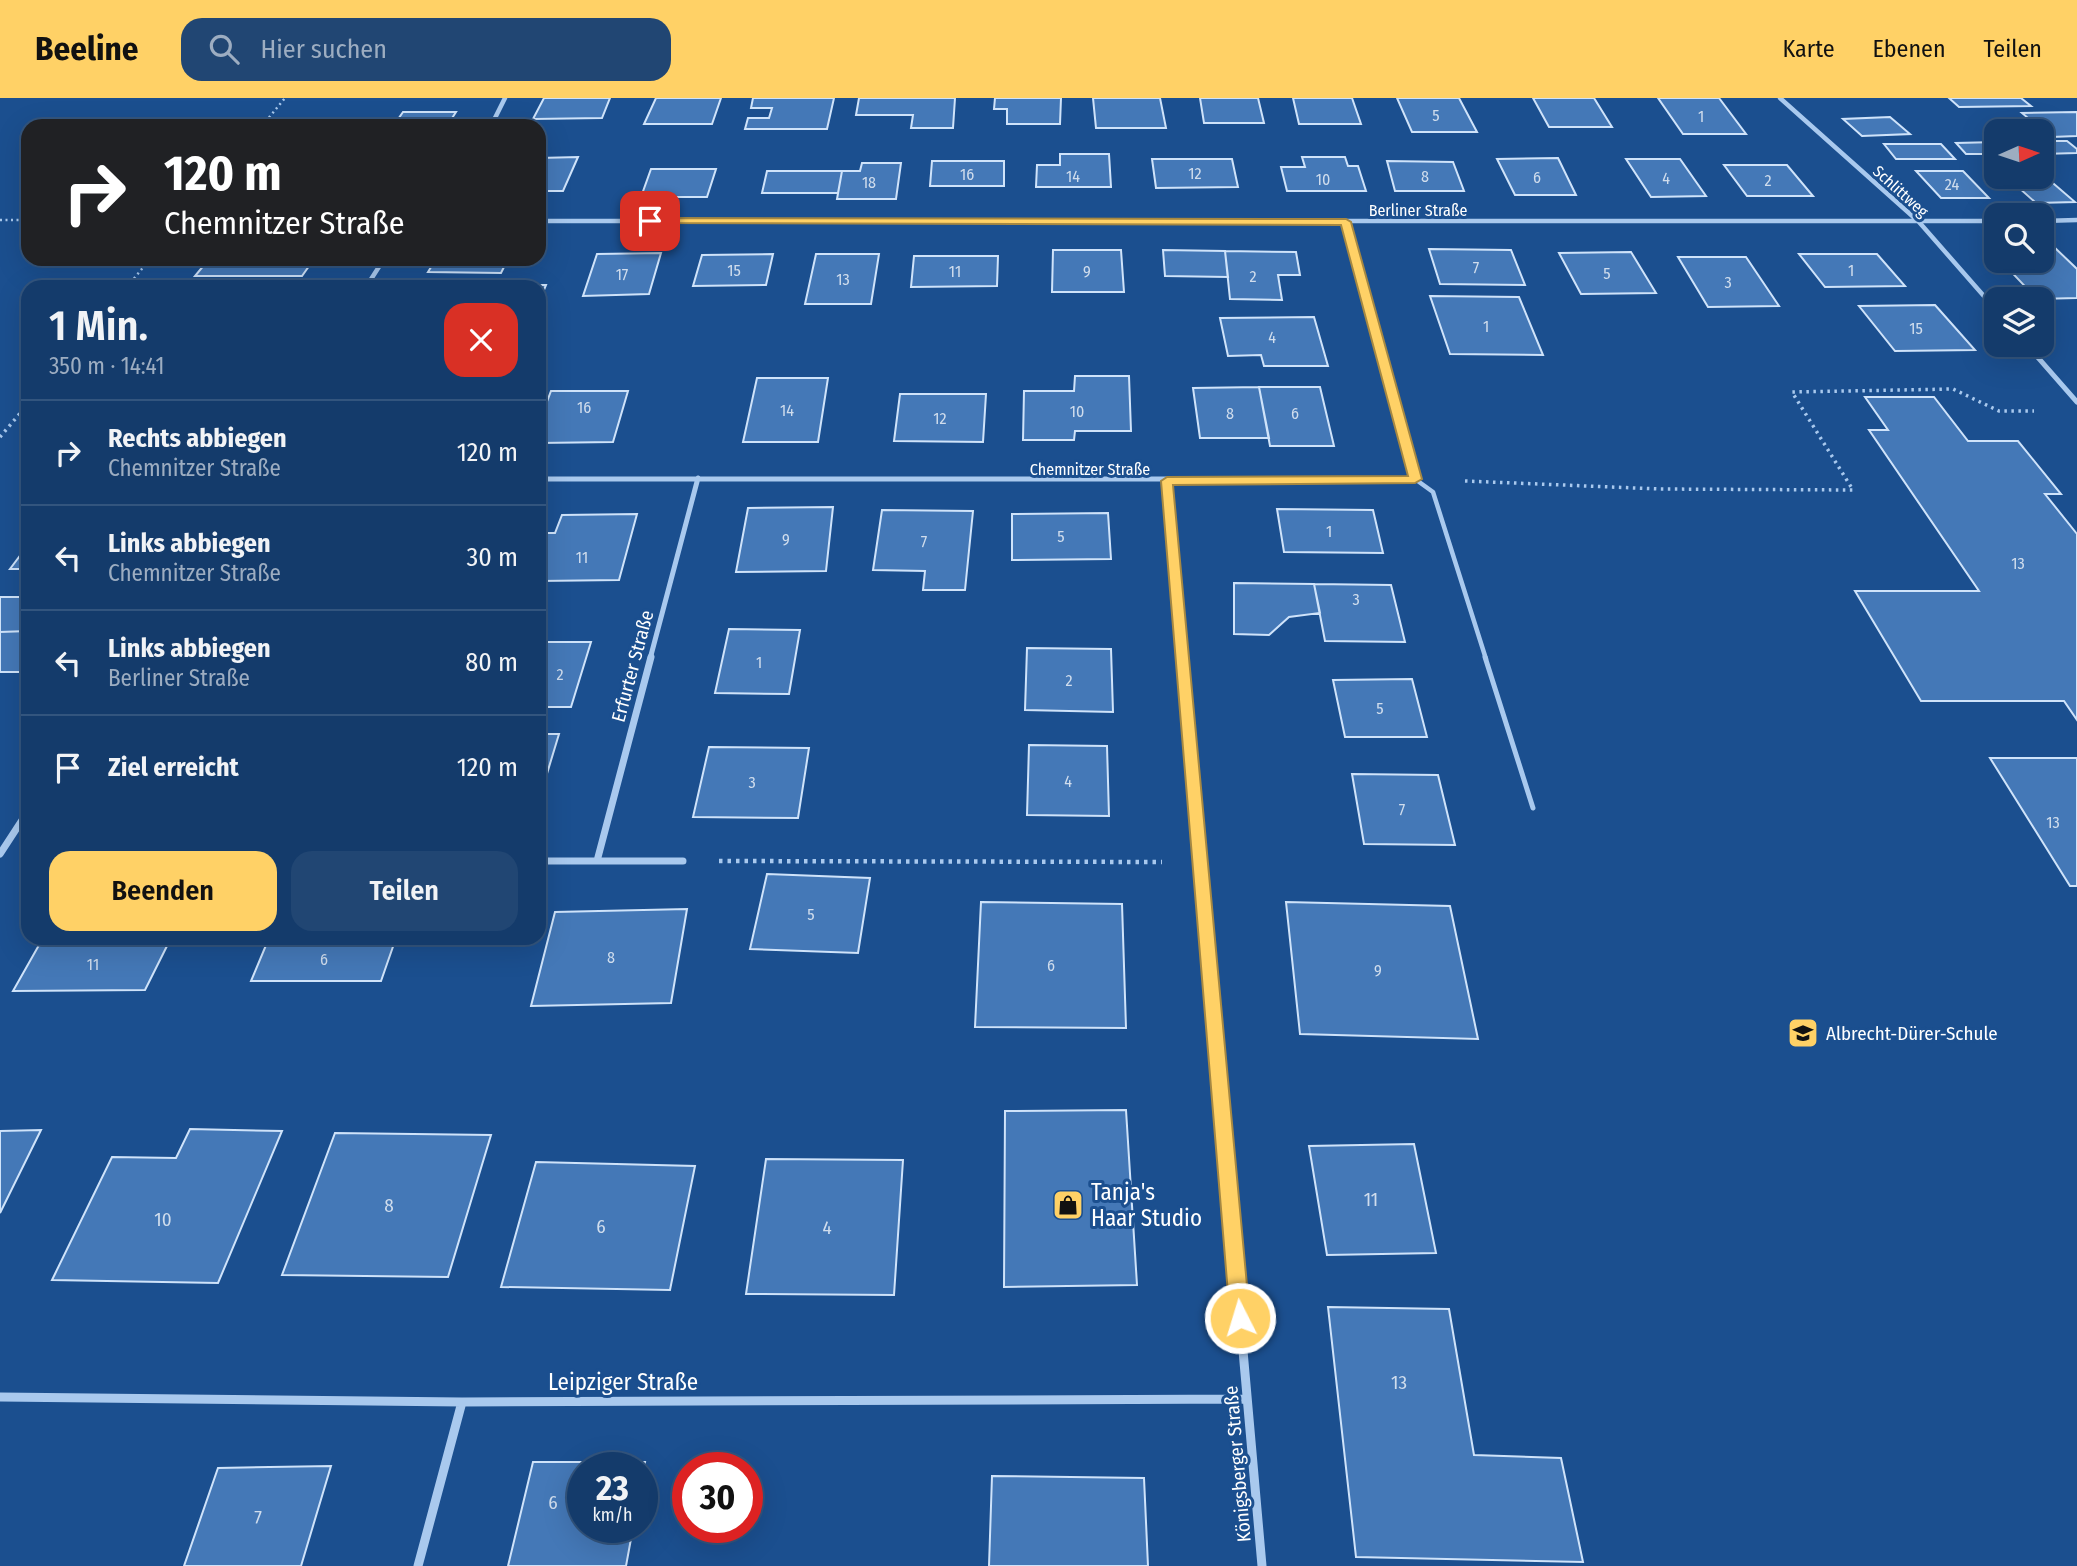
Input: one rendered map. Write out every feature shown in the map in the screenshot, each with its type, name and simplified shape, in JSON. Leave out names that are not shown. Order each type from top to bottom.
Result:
[{"type":"street","points":[[494,119],[505,98]]},
{"type":"street","name":"Schlittweg","points":[[1780,98],[1919,222],[1984,296]]},
{"type":"street","points":[[2054,220],[2077,220]]},
{"type":"street","name":"Berliner Straße","points":[[546,221],[1984,221]]},
{"type":"street","points":[[1346,222],[1415,479]]},
{"type":"street","points":[[2038,357],[2077,402]]},
{"type":"street","name":"Erfurter Straße","points":[[597,861],[698,478]]},
{"type":"street","name":"Chemnitzer Straße","points":[[546,479],[1415,479]]},
{"type":"street","name":"Königsberger Straße","points":[[1167,481],[1262,1566]]},
{"type":"street","points":[[0,854],[21,822]]},
{"type":"street","points":[[546,861],[683,861]]},
{"type":"street","name":"Leipziger Straße","points":[[0,1397],[461,1402],[1247,1399]]},
{"type":"street","points":[[418,1566],[461,1402]]},
{"type":"lane","points":[[1415,479],[1433,492],[1533,808]]},
{"type":"path","points":[[268,119],[285,98]]},
{"type":"path","points":[[0,220],[21,220]]},
{"type":"path","points":[[133,280],[144,266]]},
{"type":"path","points":[[1415,479],[1660,489],[1853,490],[1792,392],[1953,389],[1999,411],[2040,411]]},
{"type":"path","points":[[0,437],[21,412]]},
{"type":"path","points":[[683,861],[1199,862]]},
{"type":"building","points":[[544,98],[610,98],[602,118],[533,119]]},
{"type":"building","points":[[656,98],[721,98],[712,124],[644,124]]},
{"type":"building","points":[[753,98],[834,98],[827,129],[745,129],[748,118],[769,118],[772,108],[751,108]]},
{"type":"building","points":[[859,98],[955,98],[953,128],[911,128],[913,115],[856,115]]},
{"type":"building","points":[[995,98],[1061,98],[1060,124],[1007,124],[1007,109],[994,109]]},
{"type":"building","points":[[1093,98],[1160,98],[1166,128],[1096,128]]},
{"type":"building","points":[[1200,98],[1258,98],[1264,123],[1204,123]]},
{"type":"building","points":[[1293,98],[1352,98],[1361,124],[1299,124]]},
{"type":"building","points":[[1397,98],[1459,98],[1477,132],[1412,132]]},
{"type":"building","points":[[1533,98],[1594,98],[1612,127],[1549,127]]},
{"type":"building","points":[[1658,98],[1719,98],[1746,134],[1683,134]]},
{"type":"building","points":[[1949,98],[2021,98],[2031,106],[1959,107]]},
{"type":"building","points":[[403,112],[456,112],[452,119],[398,119]]},
{"type":"building","points":[[2077,112],[2077,136],[2054,137],[2054,119],[2029,119],[2022,113]]},
{"type":"building","points":[[1890,117],[1910,134],[1862,136],[1843,119]]},
{"type":"building","points":[[2054,141],[2067,141],[2077,149],[2077,153],[2054,154]]},
{"type":"building","points":[[1984,142],[1984,154],[1966,154],[1956,143]]},
{"type":"building","points":[[1884,144],[1941,144],[1955,159],[1896,159]]},
{"type":"building","points":[[1060,154],[1109,154],[1111,187],[1036,187],[1037,165],[1060,165]]},
{"type":"building","points":[[578,157],[563,191],[546,191],[546,158]]},
{"type":"building","points":[[1302,157],[1345,157],[1348,166],[1358,166],[1366,191],[1287,191],[1281,167],[1305,167]]},
{"type":"building","points":[[1558,158],[1576,195],[1515,195],[1497,159]]},
{"type":"building","points":[[1152,159],[1232,159],[1238,187],[1156,188]]},
{"type":"building","points":[[1626,159],[1680,159],[1706,196],[1651,197]]},
{"type":"building","points":[[932,161],[1004,161],[1004,186],[930,186]]},
{"type":"building","points":[[1387,161],[1453,162],[1464,191],[1395,191]]},
{"type":"building","points":[[862,163],[901,163],[896,199],[837,199],[842,171],[860,171]]},
{"type":"building","points":[[1724,165],[1787,165],[1813,196],[1747,196]]},
{"type":"building","points":[[651,169],[716,169],[707,197],[641,197]]},
{"type":"building","points":[[767,171],[842,171],[838,193],[762,193]]},
{"type":"building","points":[[1916,171],[1963,171],[1989,198],[1941,198]]},
{"type":"building","points":[[2054,184],[2075,202],[2036,203],[2020,189],[2054,189]]},
{"type":"building","points":[[2054,247],[2077,269],[2077,298],[2054,299],[2054,287],[2026,287],[2012,273],[2054,273]]},
{"type":"building","points":[[1429,249],[1511,250],[1525,285],[1440,284]]},
{"type":"building","points":[[1053,250],[1121,250],[1124,292],[1052,292]]},
{"type":"building","points":[[1163,250],[1225,251],[1228,277],[1165,276]]},
{"type":"building","points":[[1225,251],[1296,252],[1300,275],[1278,275],[1282,300],[1230,299]]},
{"type":"building","points":[[1631,252],[1656,293],[1581,294],[1559,253]]},
{"type":"building","points":[[661,253],[649,294],[583,296],[597,254]]},
{"type":"building","points":[[773,254],[766,285],[693,286],[702,255]]},
{"type":"building","points":[[816,254],[879,254],[871,304],[805,304]]},
{"type":"building","points":[[1799,254],[1877,254],[1905,286],[1825,287]]},
{"type":"building","points":[[914,256],[998,256],[997,286],[911,287]]},
{"type":"building","points":[[1678,257],[1746,257],[1779,306],[1708,307]]},
{"type":"building","points":[[203,266],[309,266],[302,276],[195,276]]},
{"type":"building","points":[[432,266],[504,266],[501,273],[428,272]]},
{"type":"building","points":[[1430,296],[1519,297],[1543,355],[1450,354]]},
{"type":"building","points":[[1935,305],[1975,350],[1895,351],[1859,306]]},
{"type":"building","points":[[1314,317],[1328,366],[1264,366],[1261,355],[1228,356],[1220,318]]},
{"type":"building","points":[[1075,376],[1129,376],[1131,431],[1075,431],[1074,440],[1023,440],[1024,391],[1074,391]]},
{"type":"building","points":[[757,378],[828,378],[818,442],[743,442]]},
{"type":"building","points":[[1259,387],[1269,438],[1200,438],[1193,388]]},
{"type":"building","points":[[1259,387],[1320,387],[1334,446],[1270,446]]},
{"type":"building","points":[[551,391],[628,391],[613,442],[546,443],[546,404]]},
{"type":"building","points":[[900,394],[986,394],[983,442],[894,441]]},
{"type":"building","points":[[1865,397],[1934,397],[1968,441],[2018,441],[2061,494],[2045,494],[2077,534],[2077,720],[2064,701],[1921,701],[1855,591],[1979,591],[1869,430],[1888,430]]},
{"type":"building","points":[[833,507],[826,571],[736,572],[748,508]]},
{"type":"building","points":[[1277,509],[1373,510],[1383,553],[1284,552]]},
{"type":"building","points":[[882,510],[973,511],[965,590],[923,590],[925,571],[873,570]]},
{"type":"building","points":[[1108,513],[1111,559],[1012,560],[1012,514]]},
{"type":"building","points":[[637,514],[619,580],[546,581],[546,533],[555,533],[562,515]]},
{"type":"building","points":[[21,554],[21,569],[10,569]]},
{"type":"building","points":[[1234,583],[1314,584],[1320,613],[1289,617],[1269,635],[1234,634]]},
{"type":"building","points":[[1314,584],[1391,585],[1405,642],[1325,641]]},
{"type":"building","points":[[0,597],[21,597],[21,631],[0,632]]},
{"type":"building","points":[[729,629],[800,630],[789,694],[715,693]]},
{"type":"building","points":[[21,631],[21,672],[0,672],[0,632]]},
{"type":"building","points":[[546,642],[591,642],[571,707],[546,707]]},
{"type":"building","points":[[1027,648],[1111,649],[1113,712],[1025,710]]},
{"type":"building","points":[[1412,679],[1427,737],[1345,737],[1333,680]]},
{"type":"building","points":[[546,734],[559,734],[546,777]]},
{"type":"building","points":[[1029,745],[1107,746],[1109,816],[1027,815]]},
{"type":"building","points":[[709,747],[809,748],[798,818],[693,817]]},
{"type":"building","points":[[1990,758],[2077,758],[2077,886],[2070,886]]},
{"type":"building","points":[[1352,774],[1438,775],[1455,845],[1364,844]]},
{"type":"building","points":[[767,874],[870,878],[858,953],[750,949]]},
{"type":"building","points":[[981,902],[1122,904],[1126,1028],[975,1027]]},
{"type":"building","points":[[1286,902],[1450,906],[1478,1039],[1300,1034]]},
{"type":"building","points":[[687,909],[671,1003],[531,1006],[555,912]]},
{"type":"building","points":[[39,945],[168,945],[145,990],[13,991]]},
{"type":"building","points":[[266,945],[394,945],[381,981],[251,981]]},
{"type":"building","points":[[1126,1110],[1137,1285],[1004,1287],[1005,1111]]},
{"type":"building","points":[[190,1129],[282,1131],[218,1283],[52,1280],[112,1157],[176,1158]]},
{"type":"building","points":[[41,1130],[0,1213],[0,1131]]},
{"type":"building","points":[[335,1133],[491,1135],[448,1277],[282,1275]]},
{"type":"building","points":[[1414,1144],[1436,1253],[1327,1255],[1309,1146]]},
{"type":"building","points":[[766,1159],[903,1160],[894,1295],[746,1294]]},
{"type":"building","points":[[536,1162],[695,1166],[670,1290],[501,1287]]},
{"type":"building","points":[[1328,1307],[1449,1309],[1474,1455],[1561,1458],[1583,1562],[1356,1557]]},
{"type":"building","points":[[533,1462],[567,1462],[567,1543],[630,1543],[626,1566],[508,1566]]},
{"type":"building","points":[[331,1466],[301,1566],[184,1566],[218,1468]]},
{"type":"building","points":[[992,1476],[1144,1478],[1148,1566],[989,1566]]},
{"type":"place","name":"Albrecht-Dürer-Schule","points":[[1803,1033]]},
{"type":"place","name":"Tanja's Haar Studio","points":[[1068,1205]]},
{"type":"route","points":[[650,221],[1346,222],[1415,479],[1167,481],[1240,1318]]}]
